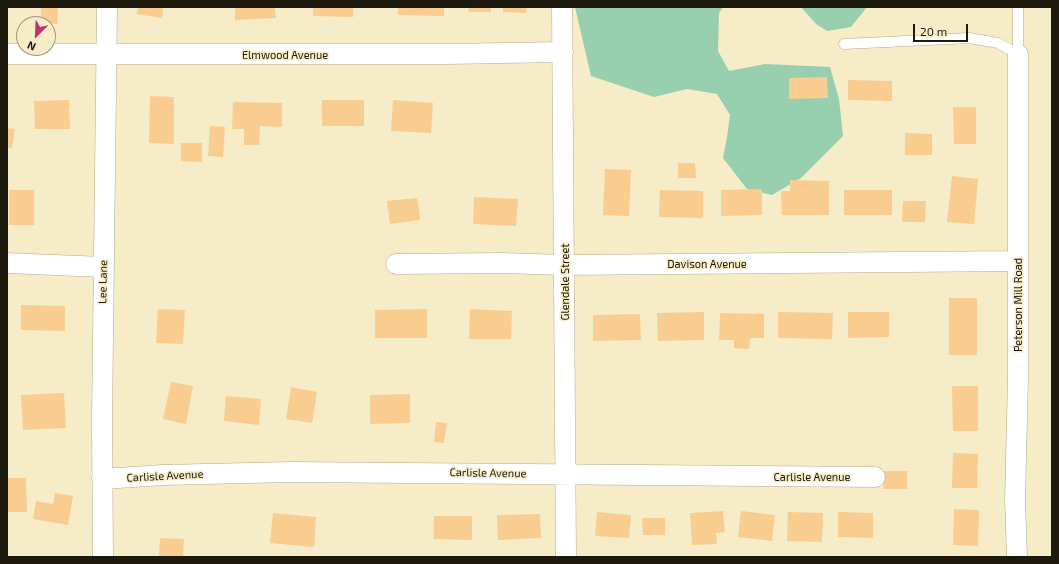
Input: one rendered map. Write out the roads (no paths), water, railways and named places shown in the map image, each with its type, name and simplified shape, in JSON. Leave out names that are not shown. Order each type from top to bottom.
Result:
[{"type":"street","name":"Lee Lane","points":[[103,557],[102,479],[107,7]]},
{"type":"street","name":"Glendale Street","points":[[562,7],[566,557]]},
{"type":"street","name":"Elmwood Avenue","points":[[7,54],[447,54],[563,52]]},
{"type":"street","name":"Peterson Mill Road","points":[[1017,557],[1015,500],[1018,261],[1018,54]]},
{"type":"street","name":"Davison Avenue","points":[[396,264],[503,263],[564,265],[1018,261]]},
{"type":"street","points":[[7,263],[104,267]]},
{"type":"street","name":"Carlisle Avenue","points":[[102,479],[163,475],[291,472],[875,477]]},
{"type":"lane","points":[[844,44],[969,38],[998,43],[1018,54],[1018,7]]}]
